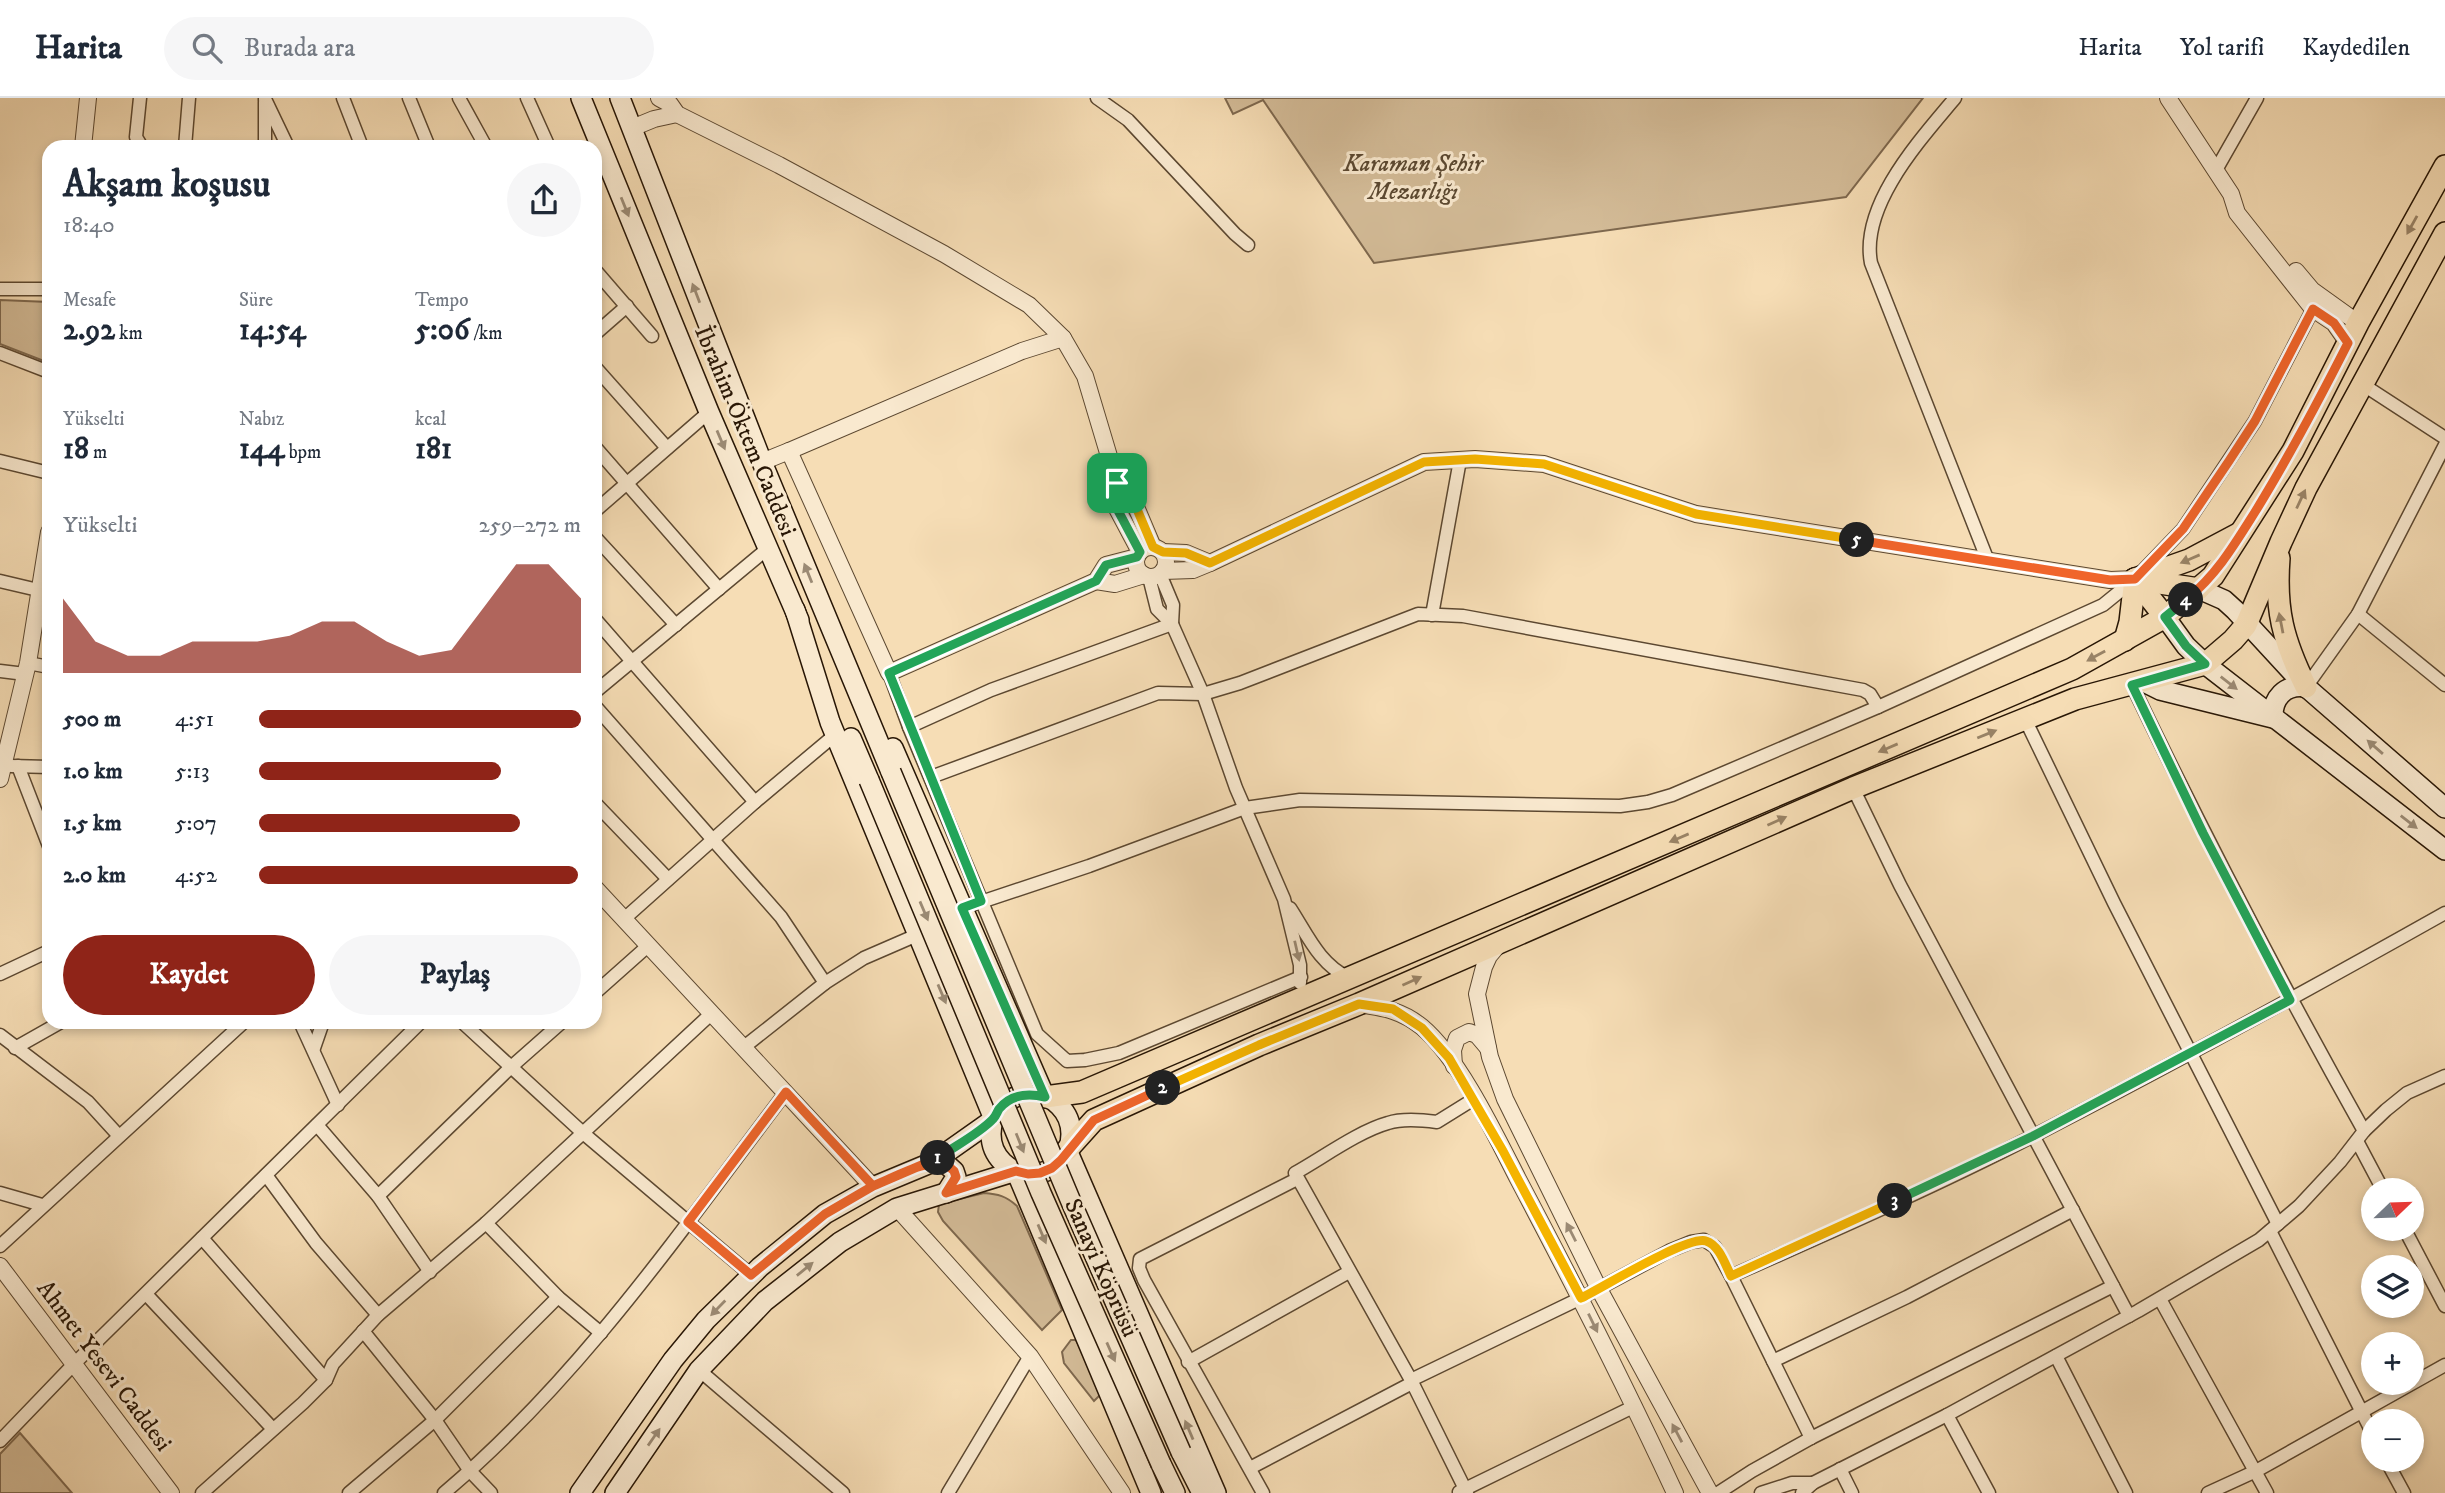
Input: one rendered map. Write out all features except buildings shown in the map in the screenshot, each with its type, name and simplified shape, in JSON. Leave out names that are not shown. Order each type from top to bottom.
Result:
[{"type":"main road","name":"İbrahim Öktem Caddesi","points":[[581,98],[597,140]]},
{"type":"main road","name":"İbrahim Öktem Caddesi","points":[[620,98],[762,462],[891,772]]},
{"type":"main road","points":[[596,136],[612,135],[632,128]]},
{"type":"main road","points":[[1045,1097],[1082,1092],[1350,979],[2072,669],[2165,617],[2213,576],[2293,451],[2358,323],[2445,166]]},
{"type":"main road","name":"İbrahim Öktem Caddesi","points":[[602,170],[869,780]]},
{"type":"main road","points":[[795,610],[836,734],[993,1119],[992,1144],[1005,1165],[1028,1174],[1040,1173],[1061,1160],[1094,1120],[1259,1045],[1853,788],[2075,699],[2205,664],[2246,625],[2306,488],[2445,233]]},
{"type":"main road","points":[[2135,579],[2189,559],[2242,532]]},
{"type":"main road","points":[[2281,542],[2277,580],[2279,616],[2290,656],[2306,687]]},
{"type":"main road","points":[[2135,579],[2199,589],[2224,600],[2306,687],[2445,808]]},
{"type":"main road","points":[[2135,579],[2186,646],[2205,664],[2445,850]]},
{"type":"main road","points":[[2124,640],[2130,622],[2135,579]]},
{"type":"main road","points":[[822,608],[872,700],[972,905],[1045,1097]]},
{"type":"main road","points":[[2138,684],[2273,718]]},
{"type":"main road","points":[[2273,718],[2274,706],[2283,692],[2294,687],[2306,687]]},
{"type":"main road","name":"Sanayi Köprüsü","points":[[891,772],[1072,1204],[1181,1452],[1202,1493]]},
{"type":"main road","name":"Sanayi Köprüsü","points":[[869,780],[1041,1193],[1175,1493]]},
{"type":"main road","points":[[1082,1092],[1078,1102],[1079,1111],[1094,1120]]},
{"type":"main road","points":[[580,1493],[673,1360],[706,1320],[751,1275],[825,1214],[873,1186],[933,1162],[993,1119],[1009,1100],[1033,1094],[1056,1103],[1065,1113],[1070,1125],[1068,1150],[1216,1493]]},
{"type":"main road","points":[[933,1162],[944,1163],[954,1171],[956,1177],[946,1193]]},
{"type":"main road","points":[[615,1493],[699,1370],[765,1301],[840,1242],[897,1208],[1016,1171]]},
{"type":"main road","points":[[1016,1171],[1151,1493]]},
{"type":"street","points":[[84,140],[88,98]]},
{"type":"street","points":[[137,140],[140,98]]},
{"type":"street","points":[[186,140],[189,98]]},
{"type":"street","points":[[265,98],[265,140]]},
{"type":"street","points":[[265,98],[285,140]]},
{"type":"street","points":[[344,98],[359,140]]},
{"type":"street","points":[[408,98],[426,140]]},
{"type":"street","points":[[459,98],[482,140]]},
{"type":"street","points":[[527,98],[546,140]]},
{"type":"street","points":[[659,98],[670,104],[677,114],[779,165],[944,254],[1029,305],[1063,338],[1086,376],[1117,483],[1114,503],[1148,552],[1166,558],[1154,574],[1157,608],[1172,624],[1203,694],[1245,808],[1284,899],[1324,962],[1350,979]]},
{"type":"street","points":[[1097,98],[1128,120],[1248,245]]},
{"type":"street","points":[[1955,98],[1913,149],[1877,209],[1868,248],[1871,263],[1988,561]]},
{"type":"street","points":[[2168,98],[2231,194],[2312,290],[2358,323]]},
{"type":"street","points":[[2216,170],[2256,98]]},
{"type":"street","points":[[632,128],[677,114]]},
{"type":"street","points":[[2231,194],[2237,213],[2313,309],[2334,323],[2348,343]]},
{"type":"street","points":[[602,278],[652,336]]},
{"type":"street","points":[[0,289],[42,289]]},
{"type":"street","points":[[602,328],[626,306]]},
{"type":"street","points":[[972,905],[1089,866],[1245,808],[1300,800],[1620,806],[1648,802],[1672,795],[1878,707],[2103,606],[2135,579],[2183,529],[2229,461],[2255,421],[2313,309]]},
{"type":"street","points":[[762,462],[1022,351],[1063,338]]},
{"type":"street","points":[[0,353],[42,369]]},
{"type":"street","points":[[602,375],[667,448]]},
{"type":"street","points":[[2362,384],[2445,438]]},
{"type":"street","points":[[602,505],[709,412]]},
{"type":"street","points":[[2306,687],[2358,614],[2445,445]]},
{"type":"street","points":[[789,451],[889,673],[931,778],[972,905],[1037,1034],[1067,1061],[1119,1053],[1301,977]]},
{"type":"street","points":[[602,455],[719,589]]},
{"type":"street","points":[[889,673],[1096,581],[1115,584],[1154,574],[1193,570],[1424,462],[1475,459],[1544,464],[1696,514],[2110,580],[2135,579]]},
{"type":"street","points":[[1432,614],[1460,460]]},
{"type":"street","points":[[0,461],[42,471]]},
{"type":"street","points":[[602,545],[676,625]]},
{"type":"street","points":[[602,686],[767,549]]},
{"type":"street","points":[[1148,552],[1136,564],[1154,574]]},
{"type":"street","points":[[1096,581],[1106,565],[1148,552],[1186,553],[1210,563]]},
{"type":"street","points":[[42,569],[26,669],[5,769],[42,834]]},
{"type":"street","points":[[0,581],[38,590]]},
{"type":"street","points":[[931,778],[1158,693],[1203,694],[1240,683],[1418,614],[1463,615],[1863,690],[1870,694],[1878,707]]},
{"type":"street","points":[[2358,614],[2445,685]]},
{"type":"street","points":[[909,727],[991,690],[1172,624]]},
{"type":"street","points":[[602,627],[755,802]]},
{"type":"street","points":[[0,671],[42,668]]},
{"type":"street","points":[[2138,684],[2203,833],[2360,1136],[2378,1178]]},
{"type":"street","points":[[602,714],[781,918],[825,983]]},
{"type":"street","points":[[2025,719],[2114,903],[2190,1051],[2361,1411],[2256,1471],[2208,1493]]},
{"type":"street","points":[[624,919],[836,734]]},
{"type":"street","points":[[5,769],[42,767]]},
{"type":"street","points":[[1853,788],[1900,885],[2129,1316]]},
{"type":"street","points":[[602,810],[668,879]]},
{"type":"street","points":[[602,895],[873,1186]]},
{"type":"street","points":[[1284,899],[1301,977],[1294,1003]]},
{"type":"street","points":[[1731,1276],[2033,1136],[2290,1000],[2445,913]]},
{"type":"street","points":[[744,1048],[825,983],[864,958],[918,935]]},
{"type":"street","points":[[1501,942],[1484,967],[1477,995],[1488,1048],[1505,1099],[1599,1289],[1710,1493]]},
{"type":"street","points":[[602,987],[649,946]]},
{"type":"street","points":[[0,974],[42,954]]},
{"type":"street","points":[[1359,1004],[1393,1009],[1413,1021],[1455,1067],[1581,1298],[1675,1493]]},
{"type":"street","points":[[202,1493],[326,1380],[332,1364],[378,1315],[486,1223],[712,1013]]},
{"type":"street","points":[[15,1048],[49,1029]]},
{"type":"street","points":[[0,1246],[236,1029]]},
{"type":"street","points":[[304,1029],[338,1104]]},
{"type":"street","points":[[314,1048],[321,1029]]},
{"type":"street","points":[[0,1441],[74,1364],[414,1029]]},
{"type":"street","points":[[470,1029],[583,1132],[751,1275]]},
{"type":"street","points":[[378,1196],[554,1029]]},
{"type":"street","points":[[1455,1067],[1453,1050],[1457,1038],[1469,1032],[1477,1035],[1488,1048]]},
{"type":"street","points":[[0,1035],[88,1102],[119,1136]]},
{"type":"street","points":[[1802,1493],[1813,1483],[1947,1415],[2160,1299],[2259,1240],[2307,1197],[2360,1136],[2407,1094],[2445,1076]]},
{"type":"street","points":[[444,1493],[542,1402],[601,1333],[786,1092]]},
{"type":"street","points":[[1474,1098],[1437,1122],[1389,1122],[1372,1129],[1295,1173],[1297,1179],[1412,1381],[1463,1492],[1635,1406]]},
{"type":"street","points":[[317,1125],[378,1196],[430,1272]]},
{"type":"street","points":[[266,1175],[316,1243],[378,1315]]},
{"type":"street","points":[[1263,1493],[1188,1362],[1139,1268],[1140,1259],[1297,1179]]},
{"type":"street","points":[[0,1194],[42,1205]]},
{"type":"street","points":[[897,1208],[1030,1356],[1122,1493]]},
{"type":"street","points":[[1773,1361],[1907,1297],[2073,1210]]},
{"type":"street","points":[[486,1223],[558,1297],[601,1333]]},
{"type":"street","points":[[202,1238],[326,1380]]},
{"type":"street","points":[[1250,1468],[1412,1381],[1599,1289],[1669,1251],[1704,1240],[1715,1247],[1731,1276],[1811,1438]]},
{"type":"street","points":[[2411,1241],[2445,1306]]},
{"type":"street","points":[[1188,1362],[1349,1272]]},
{"type":"street","name":"Ahmet Yesevi Caddesi","points":[[3,1275],[171,1493]]},
{"type":"street","points":[[1718,1493],[1811,1438],[2113,1286]]},
{"type":"street","points":[[146,1294],[273,1429]]},
{"type":"street","points":[[349,1493],[435,1420],[558,1297]]},
{"type":"street","points":[[2160,1299],[2267,1493]]},
{"type":"street","points":[[363,1331],[435,1420],[470,1471],[491,1493]]},
{"type":"street","points":[[948,1493],[1030,1356]]},
{"type":"street","points":[[2056,1356],[2126,1493]]},
{"type":"street","points":[[2365,1409],[2445,1364]]},
{"type":"street","points":[[699,1370],[843,1493]]},
{"type":"street","points":[[1947,1415],[1989,1493]]},
{"type":"street","points":[[1840,1469],[1852,1493]]},
{"type":"street","points":[[2393,1472],[2404,1493]]},
{"type":"street","points":[[1761,1493],[1792,1483],[1813,1483]]},
{"type":"green space","name":"Karaman Şehir Mezarlığı","points":[[1225,98],[1923,98],[1846,197],[1374,263],[1263,100],[1233,114]]},
{"type":"green space","points":[[0,300],[42,302],[42,360],[0,344]]},
{"type":"green space","points":[[984,1193],[1002,1196],[1017,1206],[1062,1310],[1042,1330],[943,1221],[938,1212],[939,1204]]},
{"type":"green space","points":[[1071,1340],[1076,1340],[1102,1393],[1094,1401],[1064,1363],[1062,1352]]},
{"type":"green space","points":[[20,1433],[72,1493],[0,1493],[0,1454]]},
{"type":"route","points":[[1117,483],[1114,503],[1140,552],[1137,557],[1106,565],[1096,581],[889,673],[981,901],[962,908],[1045,1097],[1033,1094],[1009,1100],[993,1119],[933,1162],[873,1186],[825,1214],[751,1275],[688,1222],[786,1092],[873,1186],[933,1162],[944,1163],[950,1166],[956,1177],[946,1193],[1016,1171],[1028,1174],[1052,1168],[1094,1120],[1259,1045],[1359,1004],[1393,1009],[1422,1028],[1449,1058],[1474,1098],[1581,1298],[1669,1251],[1704,1240],[1715,1247],[1731,1276],[2033,1136],[2290,1000],[2203,833],[2132,685],[2205,664],[2186,646],[2165,617],[2213,576],[2293,451],[2348,343],[2334,323],[2313,309],[2255,421],[2229,461],[2183,529],[2135,579],[2110,580],[1696,514],[1544,464],[1475,459],[1424,462],[1210,563],[1186,553],[1163,552],[1153,547],[1131,495],[1117,483]]}]
